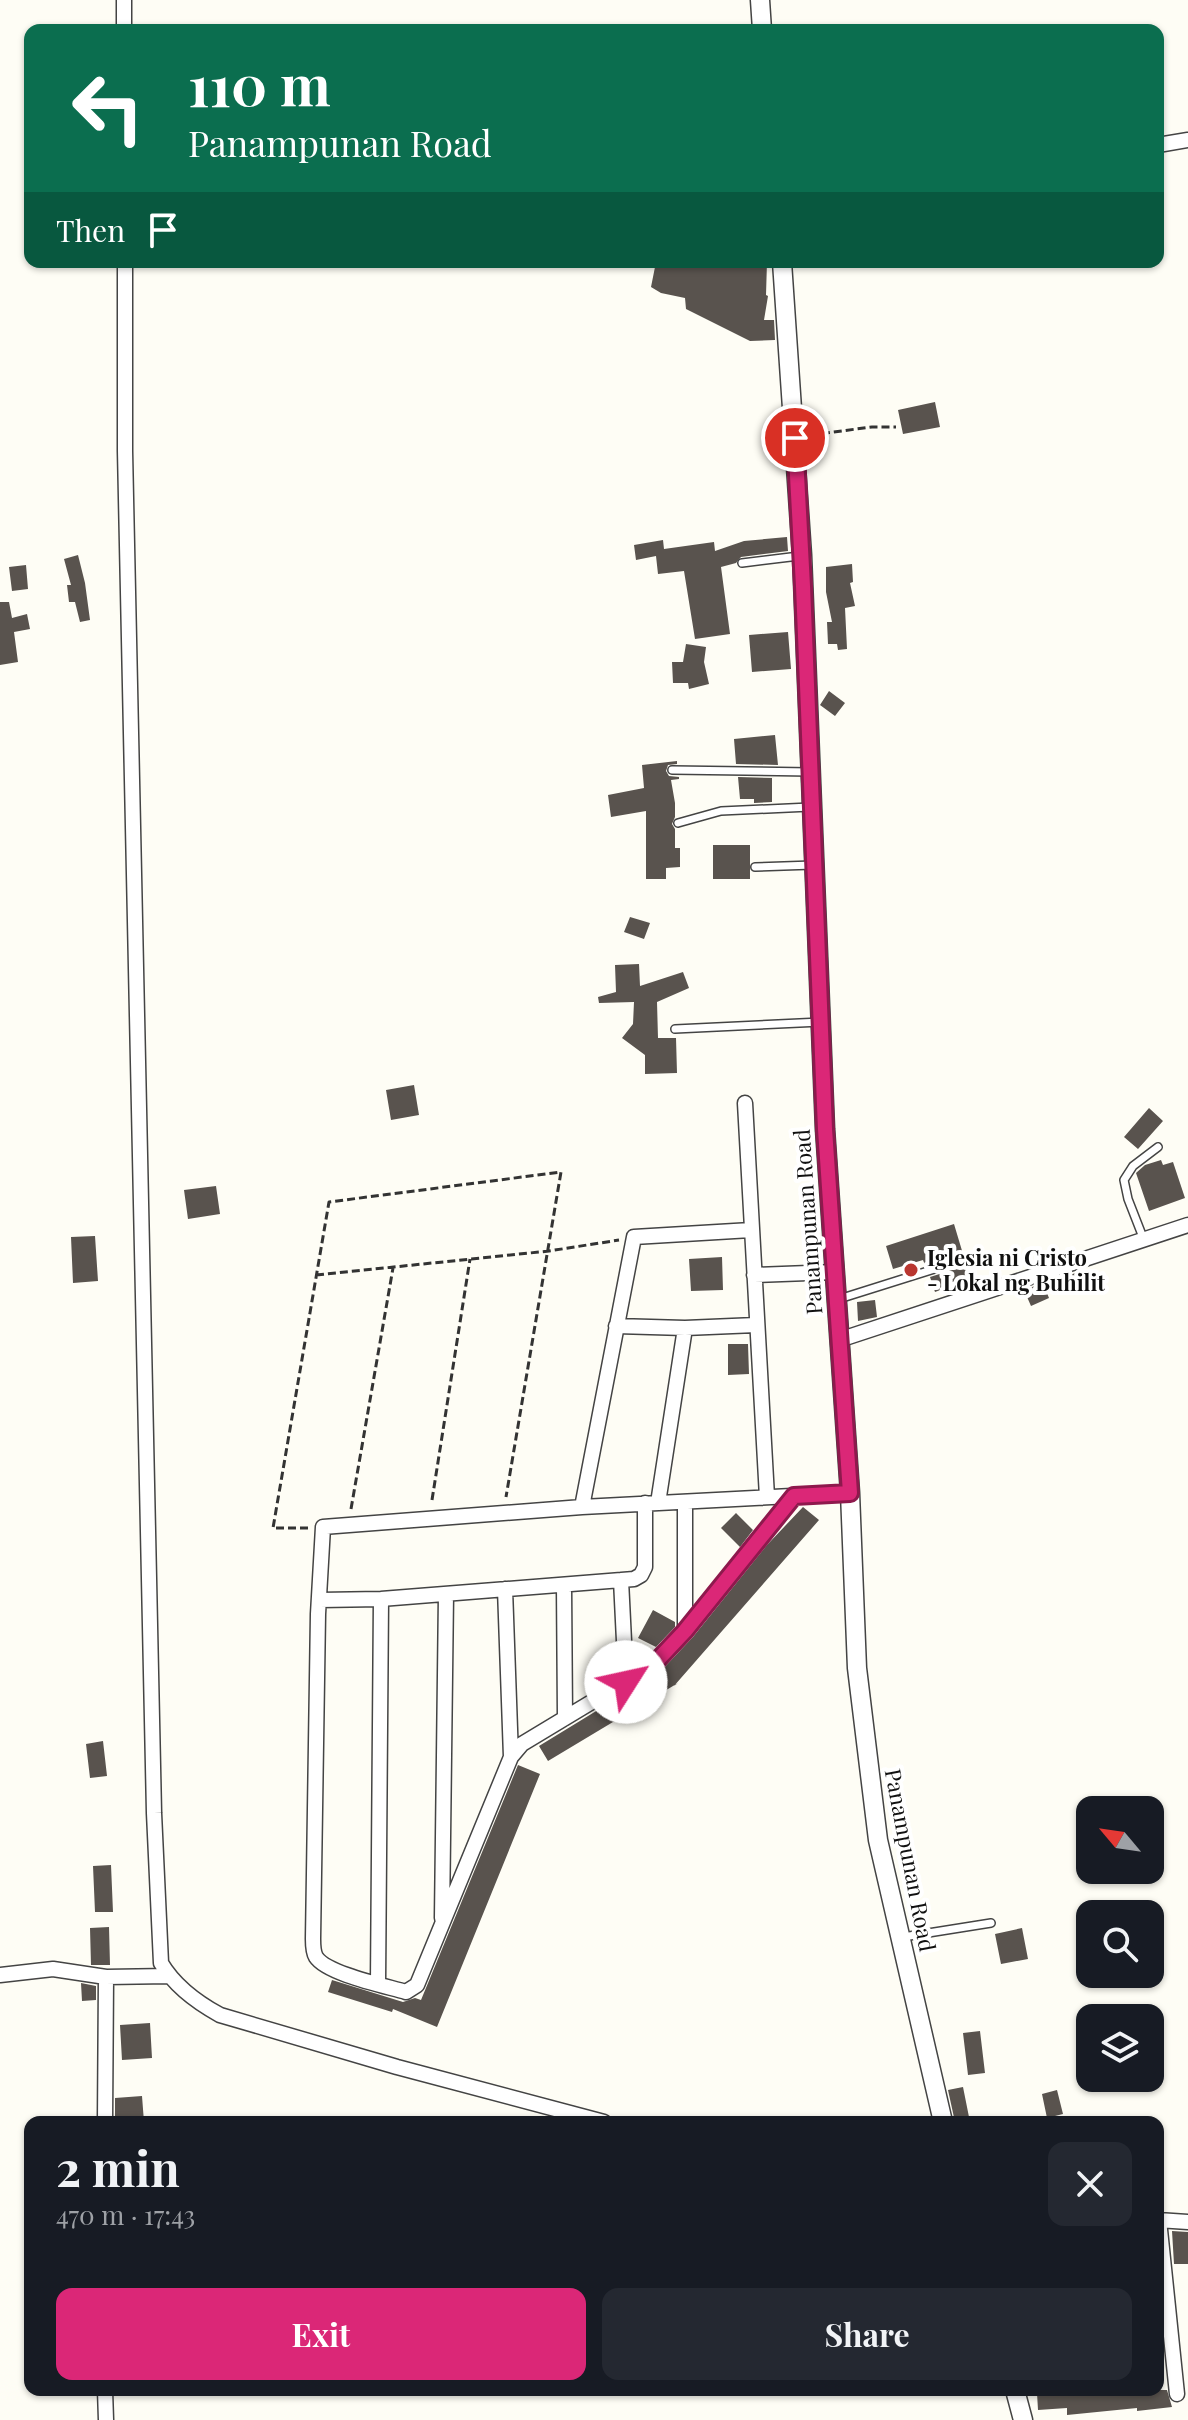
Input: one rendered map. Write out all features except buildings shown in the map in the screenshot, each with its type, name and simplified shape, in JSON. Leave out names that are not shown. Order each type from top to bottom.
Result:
[{"type":"street","points":[[124,0],[124,24]]},
{"type":"street","points":[[760,0],[762,24]]},
{"type":"street","points":[[1164,144],[1188,140]]},
{"type":"street","points":[[125,268],[125,467],[154,1813],[161,1963],[169,1976],[220,2015],[397,2067],[581,2116]]},
{"type":"street","name":"Panampunan Road","points":[[782,268],[802,555],[821,1022],[850,1493],[857,1668],[878,1840],[942,2116]]},
{"type":"street","points":[[745,1103],[767,1497]]},
{"type":"street","points":[[839,1340],[1188,1225]]},
{"type":"street","points":[[582,1507],[634,1237],[751,1230]]},
{"type":"street","points":[[754,1275],[835,1272]]},
{"type":"street","points":[[616,1326],[685,1328],[756,1325]]},
{"type":"street","points":[[320,1600],[381,1599],[564,1586],[634,1579],[641,1575],[645,1567],[652,1503],[685,1328]]},
{"type":"street","points":[[794,1496],[685,1631],[653,1665],[522,1744],[511,1757],[417,1985],[406,1992],[318,1961],[314,1952],[314,1827],[323,1527],[503,1512],[652,1503],[850,1493]]},
{"type":"street","points":[[685,1502],[685,1631]]},
{"type":"street","points":[[621,1580],[626,1682]]},
{"type":"street","points":[[564,1586],[565,1718]]},
{"type":"street","points":[[505,1589],[511,1757]]},
{"type":"street","points":[[442,1928],[446,1594]]},
{"type":"street","points":[[378,1984],[381,1599]]},
{"type":"street","points":[[0,1975],[53,1969],[106,1977],[169,1976]]},
{"type":"street","points":[[105,2116],[106,1977]]},
{"type":"street","points":[[1164,2220],[1188,2222]]},
{"type":"street","points":[[1164,2299],[1177,2394]]},
{"type":"street","points":[[105,2396],[106,2420]]},
{"type":"street","points":[[1017,2396],[1023,2420]]},
{"type":"lane","points":[[742,563],[802,555]]},
{"type":"lane","points":[[672,770],[811,772]]},
{"type":"lane","points":[[678,823],[721,811],[813,807]]},
{"type":"lane","points":[[755,867],[815,865]]},
{"type":"lane","points":[[675,1029],[821,1022]]},
{"type":"lane","points":[[1144,1240],[1124,1180],[1133,1166],[1158,1147]]},
{"type":"lane","points":[[836,1299],[963,1260]]},
{"type":"lane","points":[[901,1937],[991,1923]]},
{"type":"path","points":[[795,438],[872,427],[896,427]]},
{"type":"path","points":[[323,1527],[273,1528],[329,1202],[561,1172],[503,1512]]},
{"type":"path","points":[[316,1275],[549,1251],[634,1237]]},
{"type":"path","points":[[428,1520],[470,1259]]},
{"type":"path","points":[[349,1525],[393,1267]]},
{"type":"place","name":"Iglesia ni Cristo - Lokal ng Buhilit","points":[[911,1270]]},
{"type":"route","points":[[626,1682],[653,1665],[685,1631],[794,1496],[850,1493],[825,1129],[795,438]]}]
